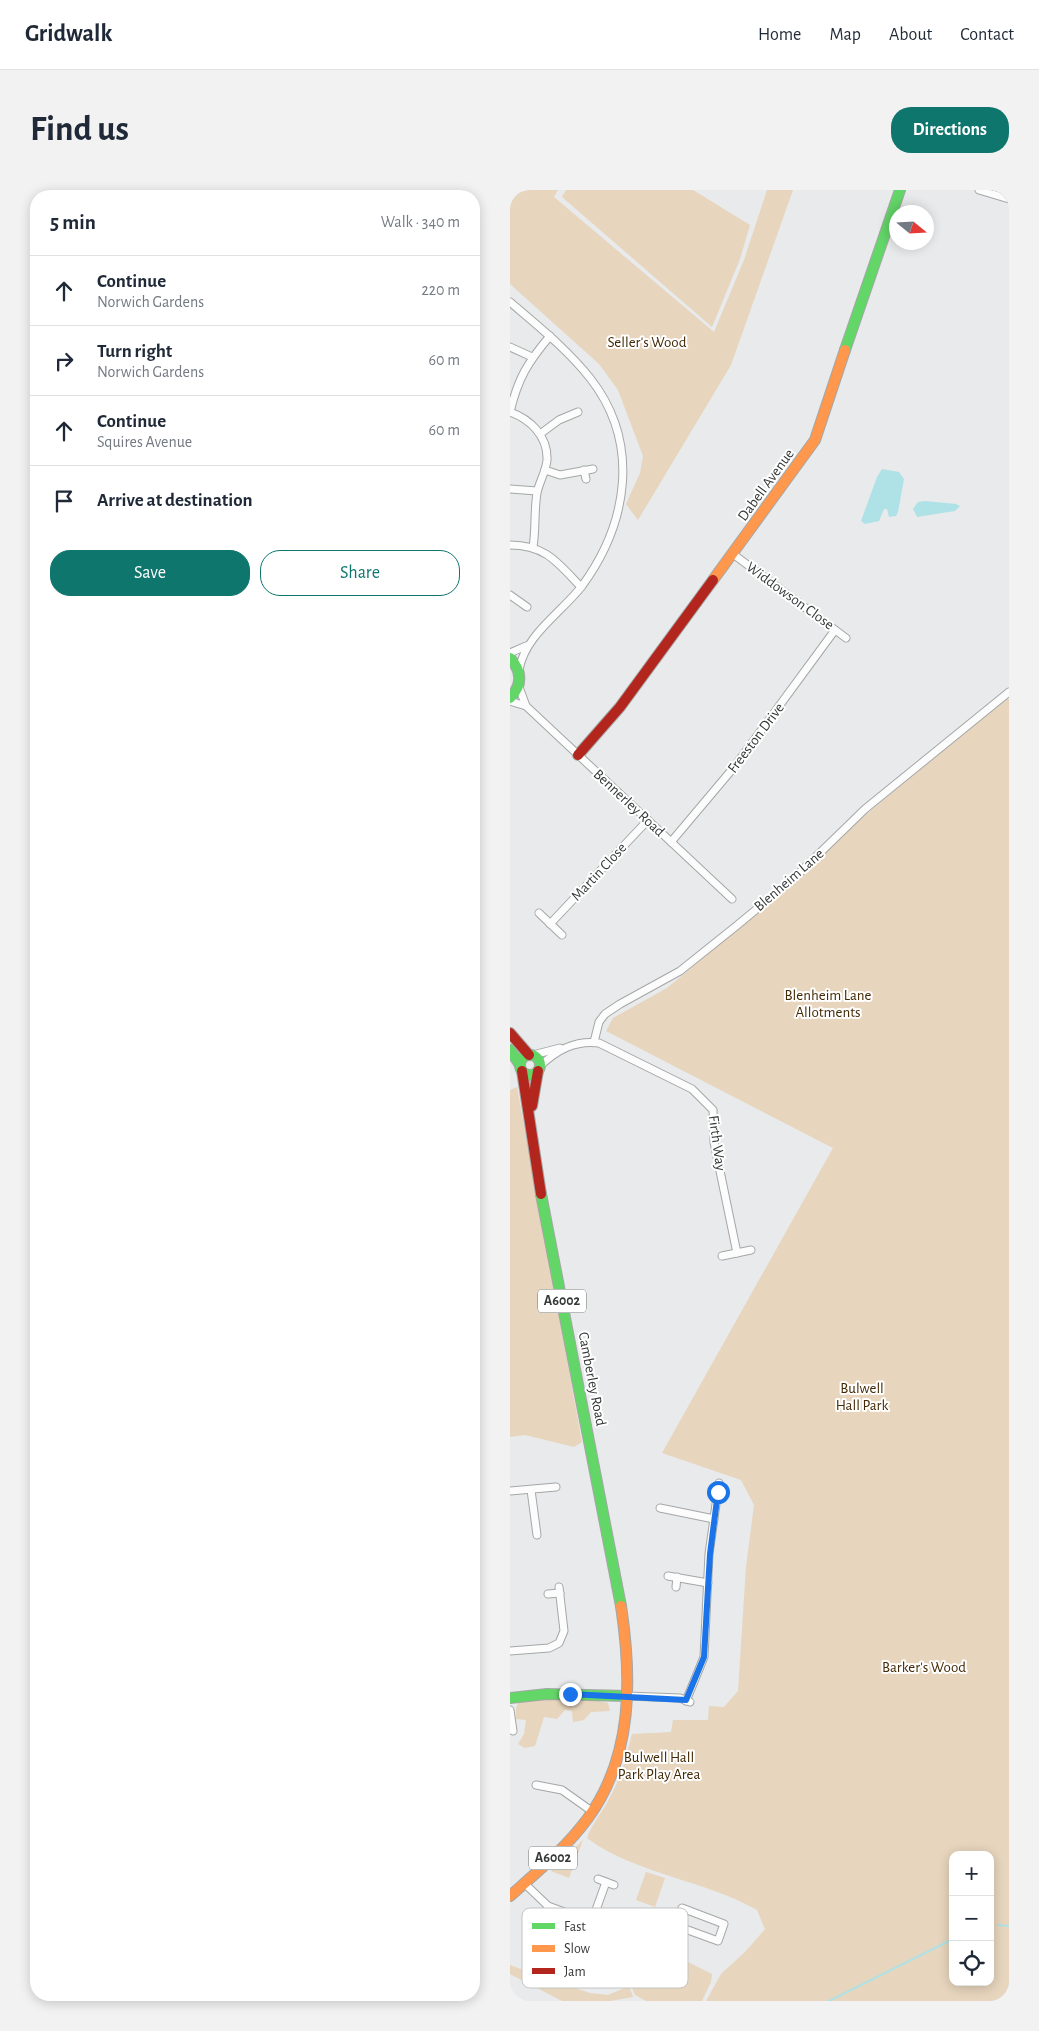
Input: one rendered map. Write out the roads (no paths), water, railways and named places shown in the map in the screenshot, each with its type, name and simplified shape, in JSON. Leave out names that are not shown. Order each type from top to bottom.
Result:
[{"type":"main road","name":"Dabell Avenue","points":[[578,755],[620,707],[802,462],[815,440],[900,190]]},
{"type":"main road","points":[[510,658],[519,670],[519,687],[510,700]]},
{"type":"main road","points":[[510,1033],[531,1055],[538,1058],[539,1068],[532,1075],[521,1068],[522,1058],[531,1055]]},
{"type":"main road","name":"Camberley Road","points":[[510,1050],[521,1068],[568,1333],[614,1567],[626,1651],[627,1696]]},
{"type":"main road","name":"Camberley Road","points":[[530,1122],[539,1068]]},
{"type":"main road","points":[[510,1698],[547,1694],[627,1696]]},
{"type":"main road","name":"A6002","points":[[510,1896],[566,1846],[593,1812],[610,1781],[618,1760],[626,1718],[627,1696]]},
{"type":"street","points":[[979,190],[1009,199]]},
{"type":"street","points":[[510,302],[550,336],[584,371],[604,399],[621,447],[624,472],[617,516],[600,559],[581,586],[529,644],[522,658],[519,670]]},
{"type":"street","points":[[533,547],[537,491],[545,470],[546,451],[540,434],[534,425],[523,417],[510,412],[519,382],[532,357],[550,336]]},
{"type":"street","points":[[510,347],[532,357]]},
{"type":"street","points":[[540,434],[554,423],[574,414],[568,407]]},
{"type":"street","points":[[545,470],[557,474],[593,469]]},
{"type":"street","points":[[584,470],[586,479]]},
{"type":"street","points":[[510,489],[537,491]]},
{"type":"street","points":[[510,545],[533,547],[547,554],[581,586]]},
{"type":"street","name":"Widdowson Close","points":[[733,554],[846,638]]},
{"type":"street","points":[[510,595],[521,607]]},
{"type":"street","name":"Freeston Drive","points":[[671,842],[735,766],[835,630]]},
{"type":"street","points":[[510,653],[529,644]]},
{"type":"street","name":"Bennerley Road","points":[[519,687],[526,706]]},
{"type":"street","name":"Blenheim Lane","points":[[594,1042],[599,1022],[605,1014],[680,971],[793,879],[864,809],[1009,692]]},
{"type":"street","name":"Bennerley Road","points":[[510,700],[526,706],[732,899]]},
{"type":"street","name":"Martin Close","points":[[550,924],[648,820]]},
{"type":"street","points":[[539,913],[562,935]]},
{"type":"street","points":[[531,1055],[583,1042],[594,1042]]},
{"type":"street","name":"Firth Way","points":[[594,1042],[603,1044],[692,1089],[713,1110],[714,1142],[737,1253]]},
{"type":"street","points":[[539,1068],[565,1048]]},
{"type":"street","points":[[722,1256],[751,1250]]},
{"type":"street","points":[[627,1696],[688,1701],[704,1657],[708,1583],[719,1483]]},
{"type":"street","points":[[510,1491],[556,1487]]},
{"type":"street","points":[[531,1490],[539,1530]]},
{"type":"street","points":[[718,1492],[726,1494]]},
{"type":"street","points":[[660,1508],[672,1507],[714,1518]]},
{"type":"street","points":[[668,1576],[708,1583]]},
{"type":"street","points":[[676,1587],[677,1577]]},
{"type":"street","points":[[510,1651],[549,1648],[555,1646],[563,1638],[564,1631],[559,1590],[548,1594]]},
{"type":"street","points":[[510,1710],[513,1731]]},
{"type":"street","points":[[536,1784],[562,1790],[593,1812]]},
{"type":"street","points":[[598,1879],[610,1884],[598,1908]]},
{"type":"street","points":[[524,1883],[548,1906],[554,1908]]},
{"type":"street","points":[[688,1910],[724,1924],[718,1941],[688,1930]]},
{"type":"water","points":[[882,469],[899,472],[904,479],[898,512],[896,516],[889,517],[887,509],[884,509],[879,521],[865,524],[861,521],[877,477]]},
{"type":"water","points":[[925,501],[960,506],[955,511],[917,517],[913,509],[918,502]]},
{"type":"waterway","points":[[998,1925],[1009,1926]]},
{"type":"waterway","points":[[829,2001],[949,1941]]},
{"type":"park label","name":"Seller's Wood","points":[[647,342]]},
{"type":"park label","name":"Blenheim Lane Allotments","points":[[828,1004]]},
{"type":"park label","name":"Bulwell Hall Park","points":[[862,1396]]},
{"type":"park label","name":"Barker's Wood","points":[[924,1667]]},
{"type":"park label","name":"Bulwell Hall Park Play Area","points":[[659,1766]]}]
